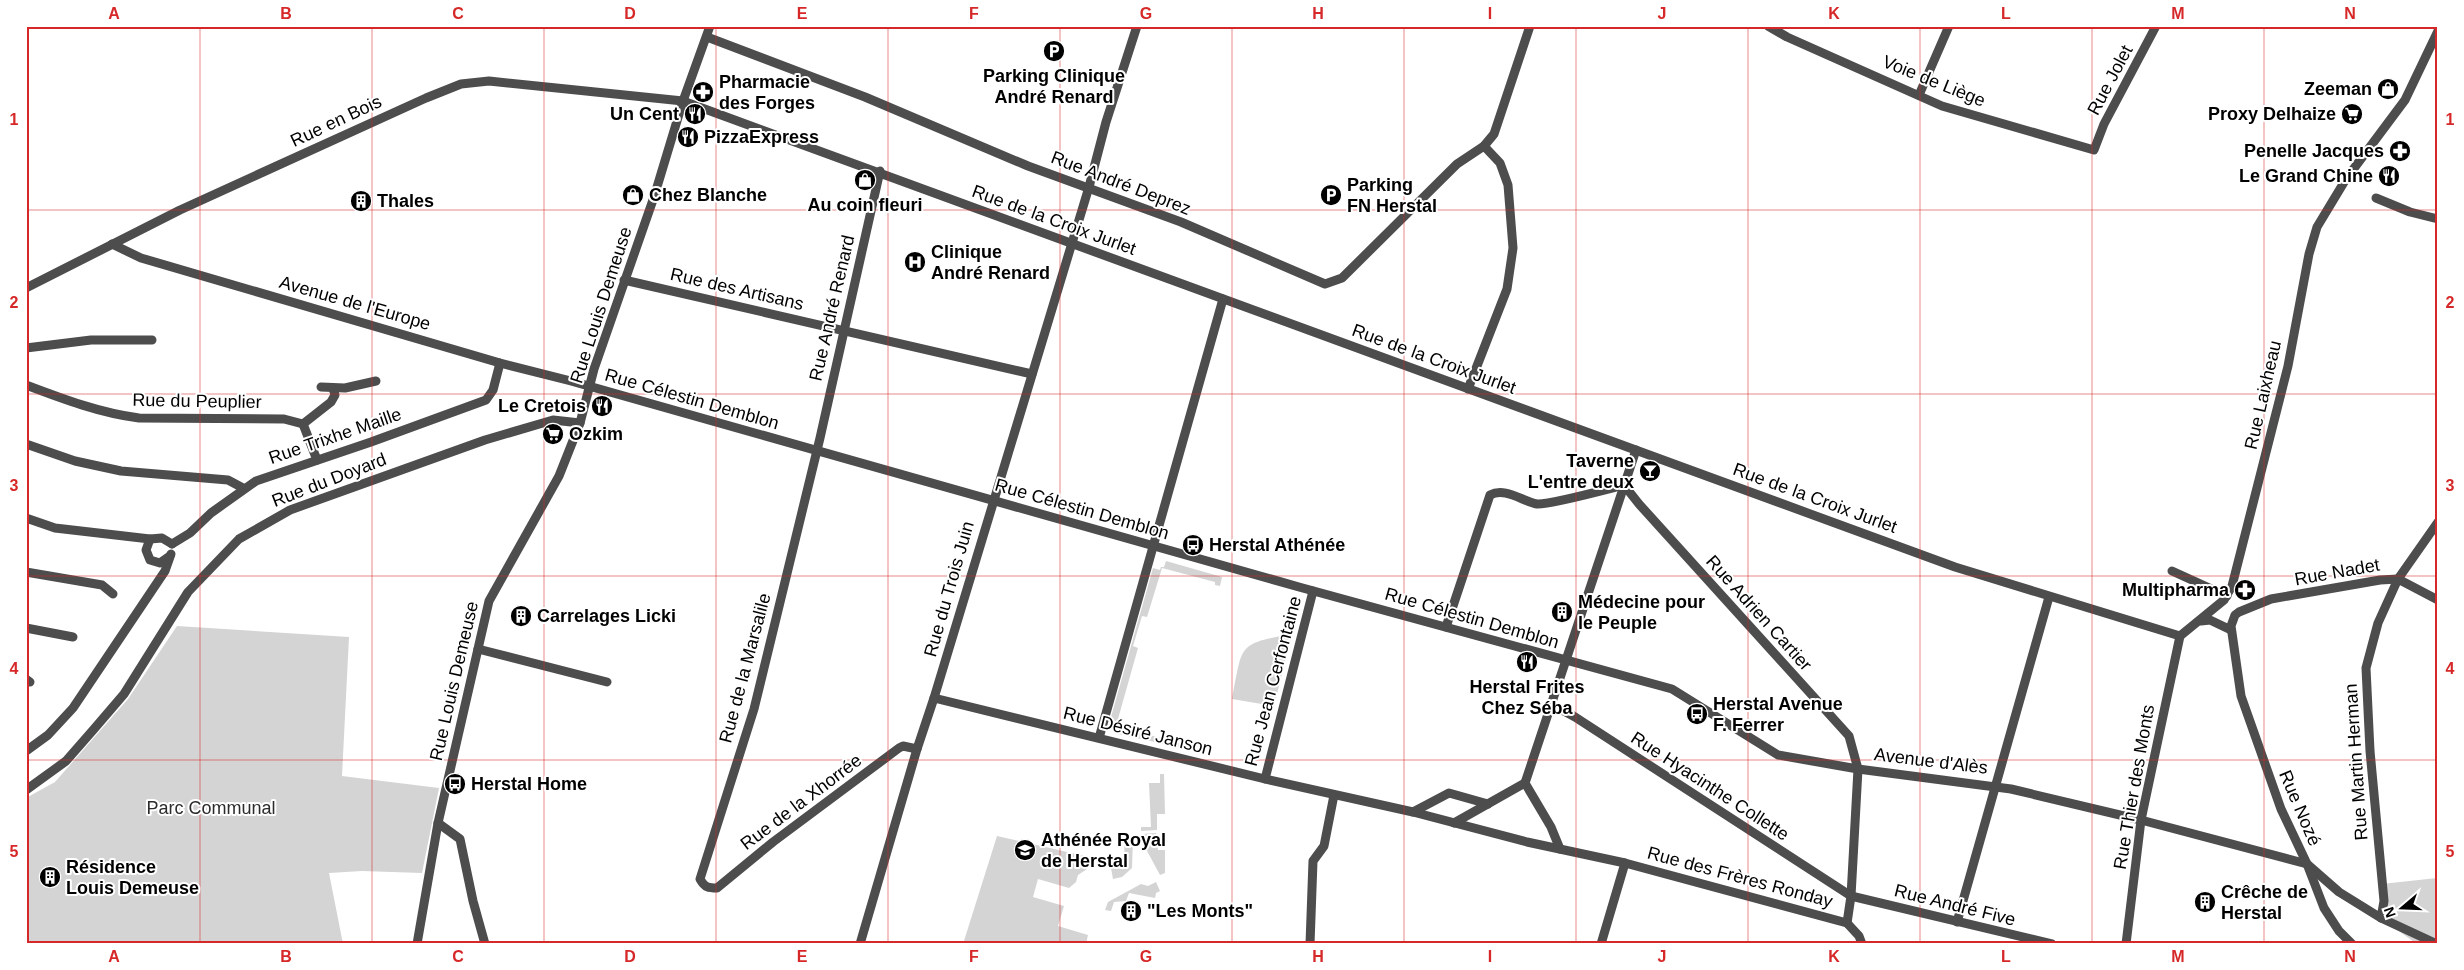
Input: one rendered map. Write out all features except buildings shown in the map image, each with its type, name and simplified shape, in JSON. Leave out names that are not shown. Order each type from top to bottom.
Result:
[{"type":"street","name":"Rue Louis Demeuse","points":[[417,944],[438,823],[489,601],[559,476],[580,423],[624,280],[654,197],[682,101],[710,26]]},
{"type":"street","name":"Rue du Trois Juin","points":[[860,944],[992,501],[1089,188],[1106,122],[1137,26]]},
{"type":"street","points":[[1468,389],[1507,289],[1512,248],[1508,185],[1500,163],[1484,146],[1494,134],[1530,26]]},
{"type":"street","name":"Voie de Liège","points":[[1768,26],[1787,37],[1919,96],[1964,113],[2094,150]]},
{"type":"street","points":[[1919,96],[1949,26]]},
{"type":"street","name":"Rue Jolet","points":[[2094,150],[2104,124],[2156,26]]},
{"type":"street","name":"Rue Laixheau","points":[[2227,596],[2237,569],[2288,366],[2309,254],[2317,227],[2346,179],[2405,100],[2438,31]]},
{"type":"street","name":"Rue André Deprez","points":[[707,37],[812,76],[1028,166],[1181,222],[1325,284],[1342,278],[1457,164],[1484,146]]},
{"type":"street","name":"Rue en Bois","points":[[26,288],[180,210],[426,98],[462,84],[489,81],[682,101]]},
{"type":"street","name":"Rue de la Croix Jurlet","points":[[682,101],[892,176],[894,180],[1955,566],[2180,636]]},
{"type":"street","name":"Rue André Renard","points":[[816,452],[880,172]]},
{"type":"street","points":[[2376,198],[2410,212],[2438,219]]},
{"type":"street","name":"Avenue de l'Europe","points":[[112,244],[141,258],[500,363],[590,386]]},
{"type":"street","name":"Rue des Artisans","points":[[624,280],[1032,374]]},
{"type":"street","points":[[1098,738],[1223,299]]},
{"type":"street","points":[[26,348],[91,340],[152,340]]},
{"type":"street","name":"Rue Trixhe Maille","points":[[172,544],[190,533],[243,488],[256,481],[486,400],[493,390],[500,363]]},
{"type":"street","points":[[320,387],[333,388],[376,381]]},
{"type":"street","name":"Rue du Peuplier","points":[[26,385],[61,398],[122,416],[139,418],[284,419],[303,424]]},
{"type":"street","name":"Rue Célestin Demblon","points":[[590,386],[816,452],[1565,661]]},
{"type":"street","points":[[317,460],[303,424],[331,402],[335,395],[333,388]]},
{"type":"street","name":"Rue du Doyard","points":[[26,790],[66,761],[94,730],[124,694],[188,592],[239,539],[290,510],[476,443],[553,420],[580,423]]},
{"type":"street","points":[[26,444],[75,461],[121,471],[228,480],[243,488]]},
{"type":"street","points":[[1454,823],[1525,783],[1636,450]]},
{"type":"street","name":"Rue de la Marsalile","points":[[707,888],[700,879],[754,708],[816,452]]},
{"type":"street","points":[[1446,627],[1490,495],[1495,492],[1506,493],[1539,504],[1624,485]]},
{"type":"street","name":"Rue Adrien Cartier","points":[[1624,485],[1645,512],[1849,736],[1858,769],[1851,896],[1847,923]]},
{"type":"street","points":[[26,518],[55,528],[150,539],[162,538],[172,544],[171,554],[165,571],[73,708],[48,735],[26,751]]},
{"type":"street","name":"Rue Martin Herman","points":[[2381,918],[2384,901],[2365,680],[2366,668],[2378,623],[2398,578],[2438,522]]},
{"type":"street","points":[[150,539],[146,550],[150,560],[164,562],[171,554]]},
{"type":"street","points":[[2172,571],[2227,596]]},
{"type":"street","points":[[26,572],[102,585],[112,594]]},
{"type":"street","name":"Rue Nadet","points":[[2239,612],[2271,599],[2398,578],[2438,600]]},
{"type":"street","name":"Rue Jean Cerfontaine","points":[[1265,779],[1313,591]]},
{"type":"street","points":[[1957,922],[2048,596]]},
{"type":"street","points":[[2201,621],[2210,620],[2231,630],[2235,615],[2239,612],[2229,607],[2227,596]]},
{"type":"street","points":[[2180,636],[2201,621],[2227,596]]},
{"type":"street","points":[[26,628],[73,637]]},
{"type":"street","name":"Rue Nozé","points":[[2231,630],[2241,696],[2281,809],[2307,864],[2324,908],[2339,931],[2352,944]]},
{"type":"street","name":"Rue Thier des Monts","points":[[2126,944],[2141,820],[2180,636]]},
{"type":"street","points":[[478,649],[607,682]]},
{"type":"street","name":"Avenue d'Alès","points":[[1565,661],[1584,664],[1672,689],[1778,755],[1858,769],[1996,786],[2141,820],[2307,864]]},
{"type":"street","name":"Rue Désiré Janson","points":[[934,698],[1560,849]]},
{"type":"street","name":"Rue Hyacinthe Collette","points":[[1551,704],[1575,717],[1851,896]]},
{"type":"street","name":"Rue de la Xhorrée","points":[[707,888],[717,888],[773,842],[899,748],[903,746],[917,749]]},
{"type":"street","points":[[1525,783],[1551,827],[1560,849]]},
{"type":"street","points":[[1413,812],[1449,793],[1488,804]]},
{"type":"street","points":[[1310,944],[1313,861],[1324,846],[1334,795]]},
{"type":"street","points":[[438,823],[460,839],[473,901],[485,944]]},
{"type":"street","name":"Rue des Frères Ronday","points":[[1560,849],[1625,863],[1847,923]]},
{"type":"street","points":[[1601,944],[1625,863]]},
{"type":"street","points":[[2307,864],[2339,892],[2381,918],[2437,944]]},
{"type":"street","name":"Rue André Five","points":[[1851,896],[2052,944]]},
{"type":"street","points":[[1847,923],[1862,944]]},
{"type":"green space","points":[[1166,561],[1222,577],[1220,586],[1215,585],[1215,582],[1162,568],[1147,617],[1142,616],[1133,646],[1138,648],[1116,726],[1183,744],[1182,748],[1114,733],[1109,724],[1153,568],[1160,570],[1161,567],[1164,567]]},
{"type":"green space","name":"Parc Communal","points":[[177,626],[349,637],[342,776],[439,788],[422,873],[362,871],[329,873],[343,944],[26,944],[26,798],[55,782],[128,699]]},
{"type":"green space","points":[[1292,634],[1274,706],[1232,699],[1238,667],[1245,650],[1261,641]]},
{"type":"green space","points":[[1160,774],[1164,774],[1165,814],[1157,814],[1157,830],[1141,831],[1141,827],[1151,827],[1149,783],[1160,783]]},
{"type":"green space","points":[[1156,833],[1158,850],[1165,850],[1165,873],[1160,875],[1146,849],[1142,834]]},
{"type":"green space","points":[[997,836],[1089,857],[1087,869],[1078,875],[1076,882],[1069,888],[1038,879],[1033,897],[1064,906],[1058,926],[1088,935],[1086,944],[963,944]]},
{"type":"green space","points":[[1133,836],[1132,868],[1122,877],[1113,879],[1111,868],[1125,869],[1124,837]]},
{"type":"green space","points":[[2438,867],[2438,944],[2414,942],[2381,918],[2382,884],[2437,878]]},
{"type":"green space","points":[[1156,882],[1160,891],[1156,893],[1155,898],[1129,893],[1126,901],[1114,902],[1111,911],[1105,910],[1108,902],[1141,884],[1148,886]]},
{"type":"place","name":"Parking Clinique André Renard","points":[[1054,51]]},
{"type":"place","name":"Zeeman","points":[[2388,89]]},
{"type":"place","name":"Pharmacie des Forges","points":[[703,92]]},
{"type":"place","name":"Un Cent","points":[[695,114]]},
{"type":"place","name":"Proxy Delhaize","points":[[2352,114]]},
{"type":"place","name":"PizzaExpress","points":[[688,137]]},
{"type":"place","name":"Penelle Jacques","points":[[2400,151]]},
{"type":"place","name":"Le Grand Chine","points":[[2389,176]]},
{"type":"place","name":"Au coin fleuri","points":[[865,180]]},
{"type":"place","name":"Chez Blanche","points":[[633,195]]},
{"type":"place","name":"Parking FN Herstal","points":[[1331,195]]},
{"type":"place","name":"Thales","points":[[361,201]]},
{"type":"place","name":"Clinique André Renard","points":[[915,262]]},
{"type":"place","name":"Le Cretois","points":[[602,406]]},
{"type":"place","name":"Ozkim","points":[[553,434]]},
{"type":"place","name":"Taverne L'entre deux","points":[[1650,471]]},
{"type":"place","name":"Herstal Athénée","points":[[1193,545]]},
{"type":"place","name":"Multipharma","points":[[2245,590]]},
{"type":"place","name":"Médecine pour le Peuple","points":[[1562,612]]},
{"type":"place","name":"Carrelages Licki","points":[[521,616]]},
{"type":"place","name":"Herstal Frites Chez Séba","points":[[1527,662]]},
{"type":"place","name":"Herstal Avenue F. Ferrer","points":[[1697,714]]},
{"type":"place","name":"Herstal Home","points":[[455,784]]},
{"type":"place","name":"Athénée Royal de Herstal","points":[[1025,850]]},
{"type":"place","name":"Résidence Louis Demeuse","points":[[50,877]]},
{"type":"place","name":"Crêche de Herstal","points":[[2205,902]]},
{"type":"place","name":"\"Les Monts\"","points":[[1131,911]]}]
